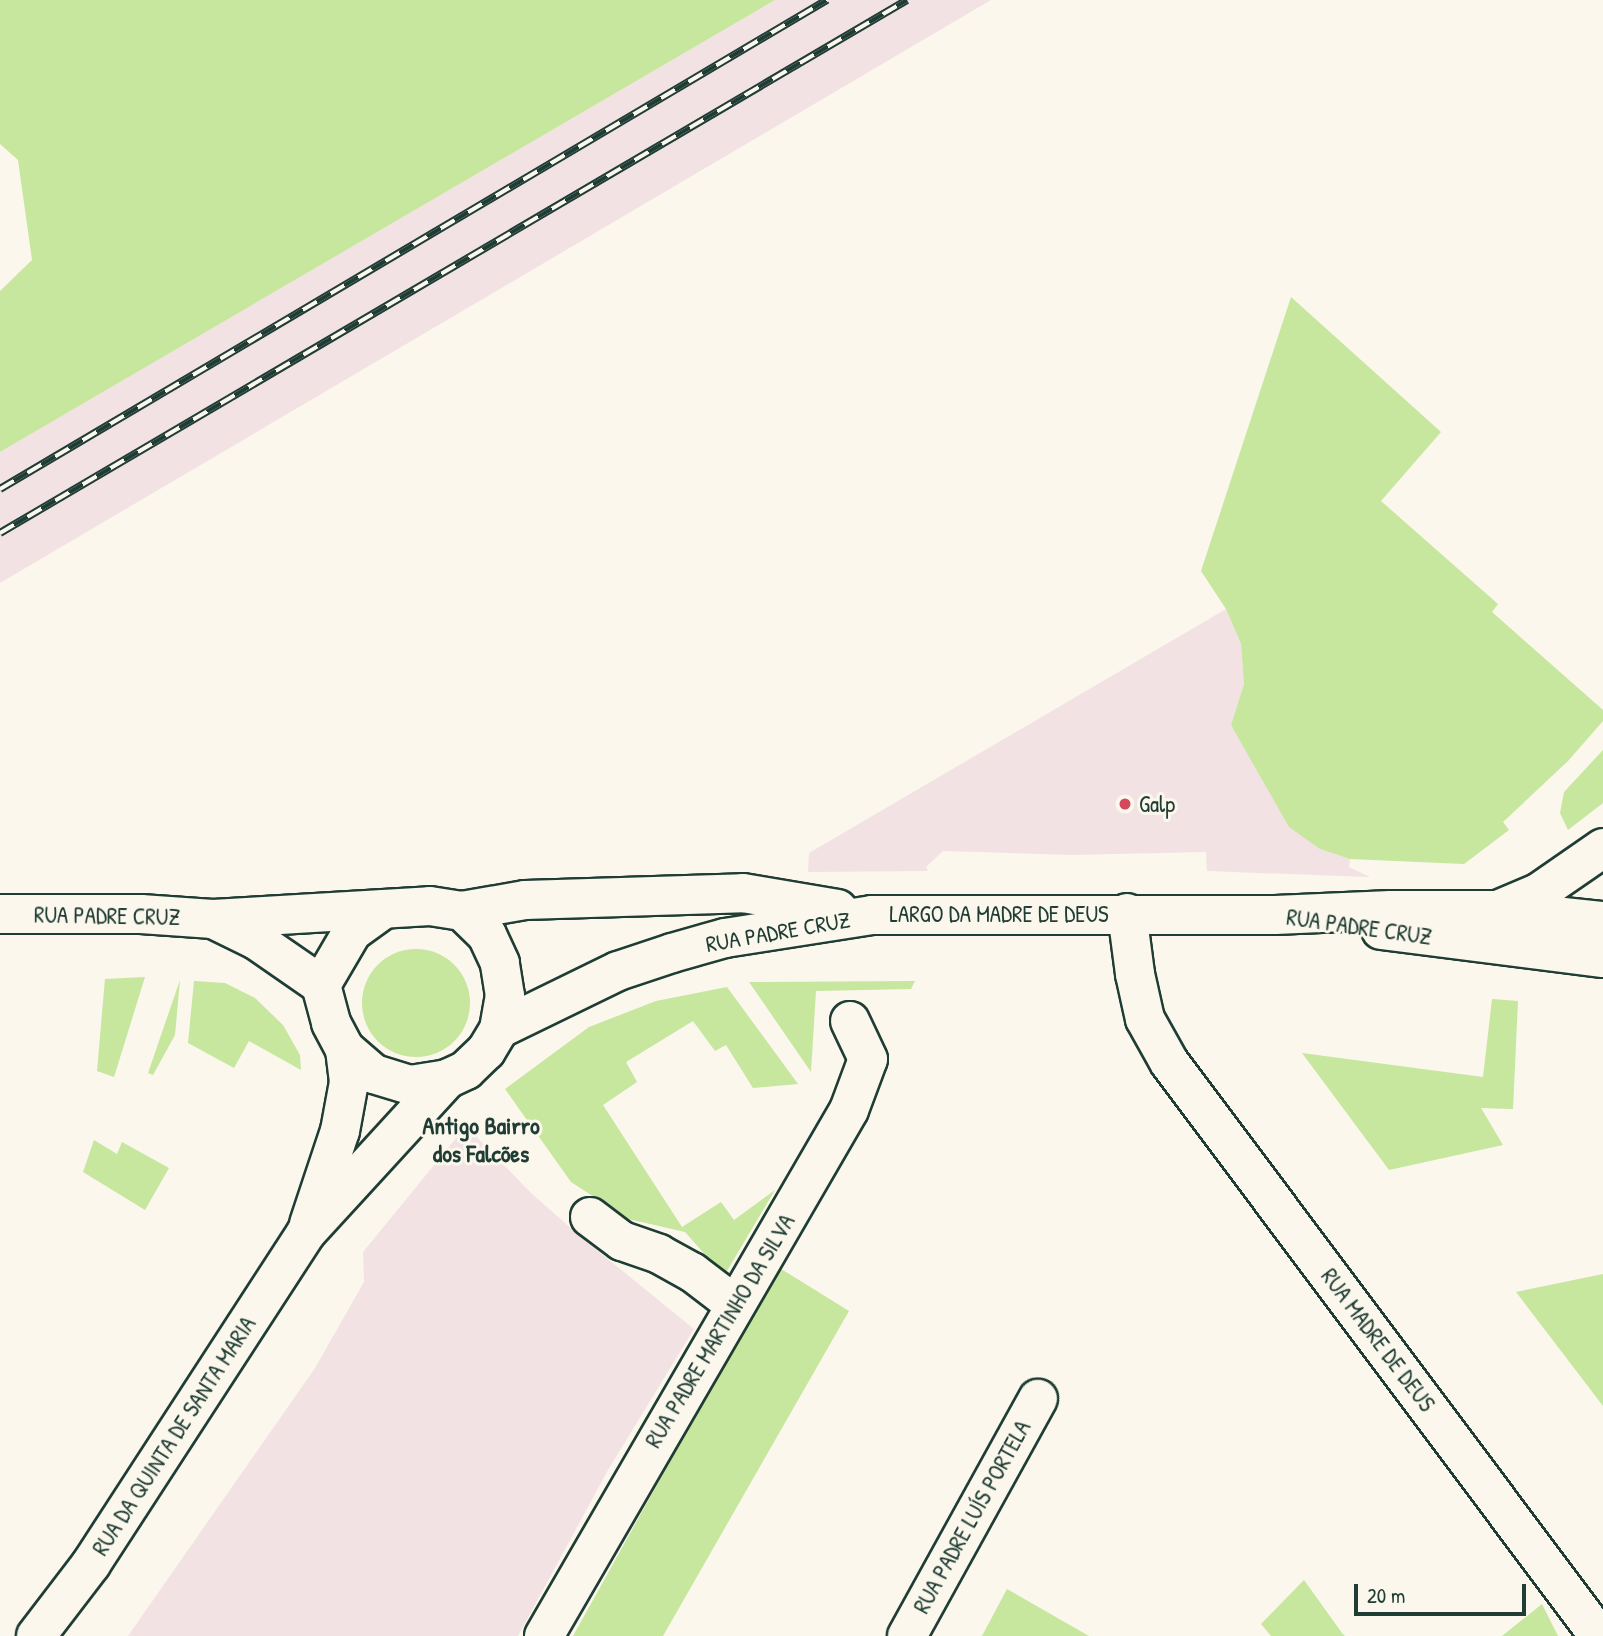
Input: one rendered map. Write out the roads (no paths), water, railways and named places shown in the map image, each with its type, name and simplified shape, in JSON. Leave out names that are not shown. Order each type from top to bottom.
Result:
[{"type":"street","points":[[1498,910],[1538,893],[1603,848]]},
{"type":"street","name":"RUA PADRE CRUZ","points":[[0,914],[141,914],[213,919],[430,906],[462,911],[525,900],[743,893],[872,915]]},
{"type":"street","points":[[384,909],[352,932],[321,985],[331,1023],[345,1049],[374,1074],[410,1085],[447,1079],[466,1070],[486,1051],[499,1028],[505,996],[500,963],[487,935],[462,911]]},
{"type":"street","name":"RUA PADRE CRUZ","points":[[1275,915],[1391,910],[1498,910],[1603,921]]},
{"type":"street","name":"LARGO DA MADRE DE DEUS","points":[[1127,913],[1135,974],[1145,1019],[1158,1044]]},
{"type":"street","name":"RUA PADRE CRUZ","points":[[499,1028],[618,971],[672,953],[725,938],[872,915]]},
{"type":"street","name":"LARGO DA MADRE DE DEUS","points":[[872,915],[1275,915]]},
{"type":"street","name":"RUA PADRE CRUZ","points":[[1275,915],[1603,958]]},
{"type":"street","name":"RUA PADRE CRUZ","points":[[213,919],[256,940],[321,985]]},
{"type":"street","name":"RUA PADRE MARTINHO DA SILVA","points":[[544,1636],[734,1304],[805,1190],[849,1110],[868,1059],[850,1021]]},
{"type":"street","name":"RUA MADRE DE DEUS","points":[[1158,1044],[1600,1636]]},
{"type":"street","name":"RUA DA QUINTA DE SANTA MARIA","points":[[306,1233],[340,1131],[349,1082],[345,1049]]},
{"type":"street","name":"RUA DA QUINTA DE SANTA MARIA","points":[[36,1636],[91,1564],[306,1233],[447,1079]]},
{"type":"street","points":[[590,1217],[622,1241],[659,1254],[692,1272],[734,1304]]},
{"type":"street","name":"RUA PADRE LUÍS PORTELA","points":[[907,1636],[1038,1399]]},
{"type":"railway","points":[[0,489],[827,0]]},
{"type":"railway","points":[[0,533],[907,0]]},
{"type":"place","name":"Galp","points":[[1125,804]]},
{"type":"district","name":"Antigo Bairro dos Falcões","points":[[481,1140]]}]
